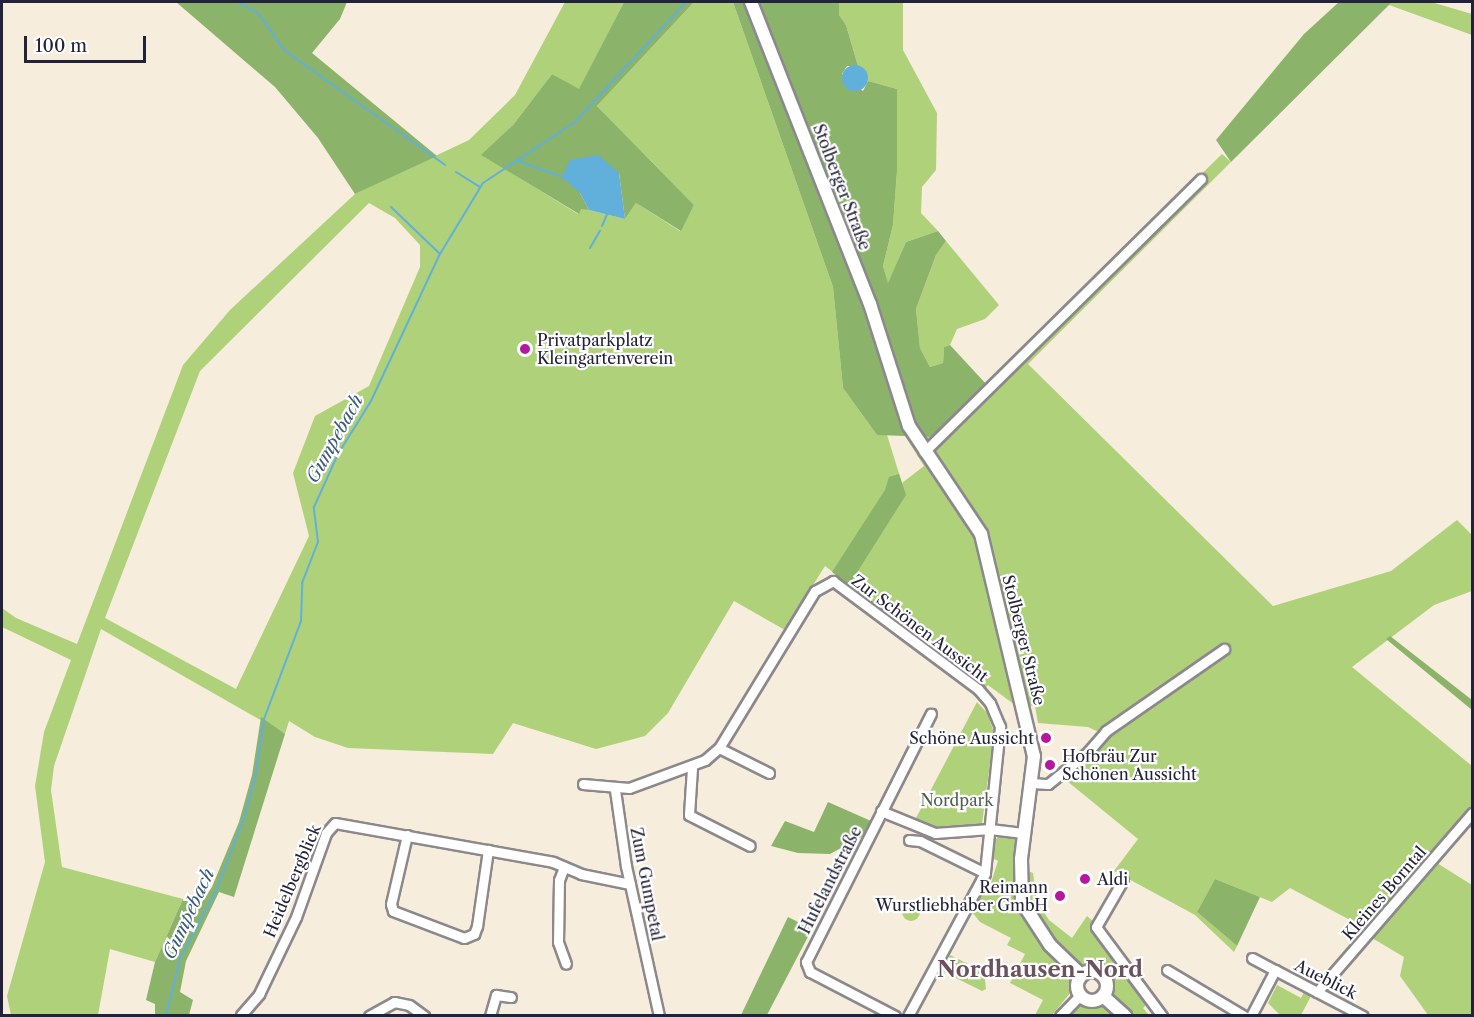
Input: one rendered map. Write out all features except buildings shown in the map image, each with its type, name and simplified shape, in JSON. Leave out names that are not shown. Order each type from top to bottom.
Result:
[{"type":"main road","name":"Stolberger Straße","points":[[751,2],[870,304],[909,426],[924,452],[981,534],[1034,756],[1019,882],[1022,902],[1029,918],[1050,945],[1081,975]]},
{"type":"main road","points":[[1091,970],[1105,976],[1108,987],[1103,996],[1094,1001],[1080,995],[1077,982],[1081,975],[1091,970]]},
{"type":"main road","points":[[1103,996],[1125,1016]]},
{"type":"street","points":[[924,452],[1202,179]]},
{"type":"street","name":"Zur Schönen Aussicht","points":[[615,790],[692,768],[719,748],[815,591],[833,580],[990,703],[1001,736],[990,829]]},
{"type":"street","points":[[1032,783],[1048,784],[1087,753],[1106,731],[1224,649]]},
{"type":"street","name":"Hufelandstraße","points":[[895,1016],[810,972],[806,962],[931,714]]},
{"type":"street","points":[[719,748],[769,773]]},
{"type":"street","points":[[692,768],[689,815],[750,846]]},
{"type":"street","points":[[583,784],[615,790]]},
{"type":"street","name":"Zum Gumpetal","points":[[615,790],[630,884],[659,1016]]},
{"type":"street","points":[[881,811],[935,833],[990,829],[1024,833]]},
{"type":"street","name":"Kleines Borntal","points":[[1317,992],[1473,813]]},
{"type":"street","name":"Heidelbergblick","points":[[242,1015],[259,994],[296,917],[330,827],[343,823],[488,850],[630,884]]},
{"type":"street","points":[[908,1016],[986,873],[990,829]]},
{"type":"street","points":[[407,835],[391,904],[393,911],[464,938],[474,934],[477,926],[488,850]]},
{"type":"street","points":[[909,840],[922,842],[986,873]]},
{"type":"street","points":[[564,867],[559,880],[558,942],[566,964]]},
{"type":"street","points":[[1123,880],[1096,927],[1162,1016]]},
{"type":"street","name":"Aueblick","points":[[1252,958],[1363,1016]]},
{"type":"street","points":[[1167,970],[1244,1016]]},
{"type":"street","name":"Aueblick","points":[[1251,1016],[1275,970]]},
{"type":"street","points":[[490,1016],[496,995],[511,997]]},
{"type":"street","points":[[1060,1016],[1080,995]]},
{"type":"street","points":[[369,1016],[394,1002],[409,1005],[424,1016]]},
{"type":"green space","points":[[176,2],[347,2],[340,19],[312,53],[437,156],[355,194],[318,138],[275,87]]},
{"type":"green space","points":[[565,2],[624,2],[579,90],[552,74],[513,125],[482,155],[578,214],[581,208],[625,219],[636,203],[680,231],[694,205],[597,106],[694,2],[733,2],[833,287],[843,388],[877,435],[887,435],[902,483],[924,466],[905,436],[933,437],[1222,154],[1231,162],[1028,364],[1273,606],[1391,571],[1457,520],[1472,535],[1472,591],[1434,605],[1352,667],[1472,766],[1472,828],[1469,827],[1437,863],[1472,885],[1472,1015],[1428,1015],[1400,976],[1404,957],[1372,938],[1367,929],[1290,888],[1272,902],[1215,879],[1197,912],[1237,946],[1234,952],[1195,915],[1114,871],[1138,839],[1067,781],[1110,737],[1088,727],[1038,723],[1035,706],[1015,705],[988,685],[985,688],[825,566],[785,630],[734,601],[668,713],[645,736],[596,749],[513,723],[493,754],[348,748],[315,737],[289,721],[285,734],[101,629],[54,766],[51,790],[62,867],[183,899],[155,962],[110,949],[98,1015],[11,1015],[7,996],[45,862],[35,786],[44,732],[71,660],[2,627],[2,608],[16,618],[77,644],[183,365],[230,310],[355,194],[469,140],[515,95]],"holes":[[[369,203],[395,218],[420,245],[420,267],[369,386],[315,416],[293,473],[309,536],[236,689],[105,618],[200,371]]]},
{"type":"green space","points":[[624,2],[694,2],[597,106],[694,205],[681,231],[636,203],[625,219],[619,173],[580,193],[589,210],[581,209],[579,214],[481,155],[513,125],[552,74],[579,89]]},
{"type":"green space","points":[[733,2],[839,2],[839,15],[846,25],[858,66],[847,66],[842,74],[863,91],[868,81],[897,89],[897,171],[893,225],[883,266],[888,283],[906,242],[938,231],[946,241],[936,255],[916,309],[920,348],[930,367],[943,363],[944,347],[950,345],[987,385],[933,437],[877,435],[843,388],[833,287]]},
{"type":"green space","points":[[839,2],[903,2],[903,50],[937,113],[936,170],[922,187],[921,213],[938,231],[906,242],[888,284],[883,266],[893,225],[897,171],[897,89],[868,81],[858,66],[846,25],[839,15]]},
{"type":"green space","points":[[1339,2],[1392,2],[1231,162],[1216,140],[1304,34]]},
{"type":"green space","points":[[1392,2],[1431,2],[1472,14],[1472,35],[1389,5]]},
{"type":"green space","points":[[946,241],[999,305],[985,319],[957,329],[950,345],[944,347],[943,363],[930,367],[920,348],[916,309],[936,255]]},
{"type":"green space","points":[[899,474],[906,495],[849,585],[832,572],[885,490],[889,477]]},
{"type":"green space","points":[[1390,636],[1472,700],[1472,710],[1386,639]]},
{"type":"green space","name":"Nordpark","points":[[977,702],[988,714],[994,733],[982,824],[939,830],[915,820]]},
{"type":"green space","points":[[261,717],[285,734],[234,897],[219,892],[186,961],[180,992],[193,1000],[189,1015],[155,1015],[155,1004],[146,1000],[155,962],[183,899],[201,904],[212,887],[239,822],[252,775]]},
{"type":"green space","points":[[828,802],[871,821],[863,836],[830,854],[798,853],[771,846],[785,821],[814,832]]},
{"type":"green space","points":[[1001,833],[1010,833],[1019,844],[1015,892],[1025,917],[1074,979],[1071,992],[1052,1015],[1035,1015],[1043,1000],[1010,983],[1025,954],[1007,945],[1011,938],[980,922],[972,912],[981,892],[987,894],[990,886],[998,861],[991,857],[993,843]]},
{"type":"green space","points":[[1025,870],[1033,873],[1037,902],[1049,920],[1072,938],[1087,916],[1095,923],[1148,1003],[1143,1008],[1149,1015],[1130,1015],[1113,995],[1108,975],[1073,960],[1040,925],[1027,901]]},
{"type":"green space","points":[[1215,879],[1260,897],[1237,946],[1197,912]]},
{"type":"green space","points":[[911,903],[917,906],[920,912],[917,918],[911,921],[905,918],[902,912],[905,906]]},
{"type":"green space","points":[[788,917],[812,929],[767,1015],[741,1015]]},
{"type":"green space","points":[[950,955],[984,972],[986,989],[982,991],[942,971]]},
{"type":"green space","points":[[1277,985],[1301,998],[1304,992],[1311,996],[1301,1015],[1280,1015],[1268,1003]]},
{"type":"green space","points":[[1084,1003],[1105,1007],[1116,1015],[1068,1016]]},
{"type":"water","points":[[855,65],[864,69],[868,78],[864,87],[855,91],[846,87],[842,78],[846,69]]},
{"type":"water","points":[[598,155],[619,173],[625,219],[589,210],[580,193],[562,177],[570,160]]},
{"type":"waterway","points":[[238,2],[259,14],[284,50],[445,165]]},
{"type":"waterway","name":"Gumpebach","points":[[166,1016],[180,959],[216,891],[243,821],[255,778],[264,719],[301,621],[302,583],[318,542],[314,507],[338,454],[371,401],[440,254],[483,183],[575,122],[686,2]]},
{"type":"waterway","points":[[515,160],[563,177]]},
{"type":"waterway","points":[[456,172],[480,187]]},
{"type":"waterway","points":[[391,207],[440,254]]},
{"type":"waterway","points":[[602,226],[607,214]]},
{"type":"waterway","points":[[590,248],[600,231]]},
{"type":"place","name":"Privatparkplatz Kleingartenverein","points":[[525,349]]},
{"type":"place","name":"Schöne Aussicht","points":[[1046,738]]},
{"type":"place","name":"Hofbräu Zur Schönen Aussicht","points":[[1050,765]]},
{"type":"place","name":"Aldi","points":[[1085,879]]},
{"type":"place","name":"Reimann Wurstliebhaber GmbH","points":[[1060,896]]},
{"type":"district","name":"Nordhausen-Nord","points":[[1040,970]]}]
